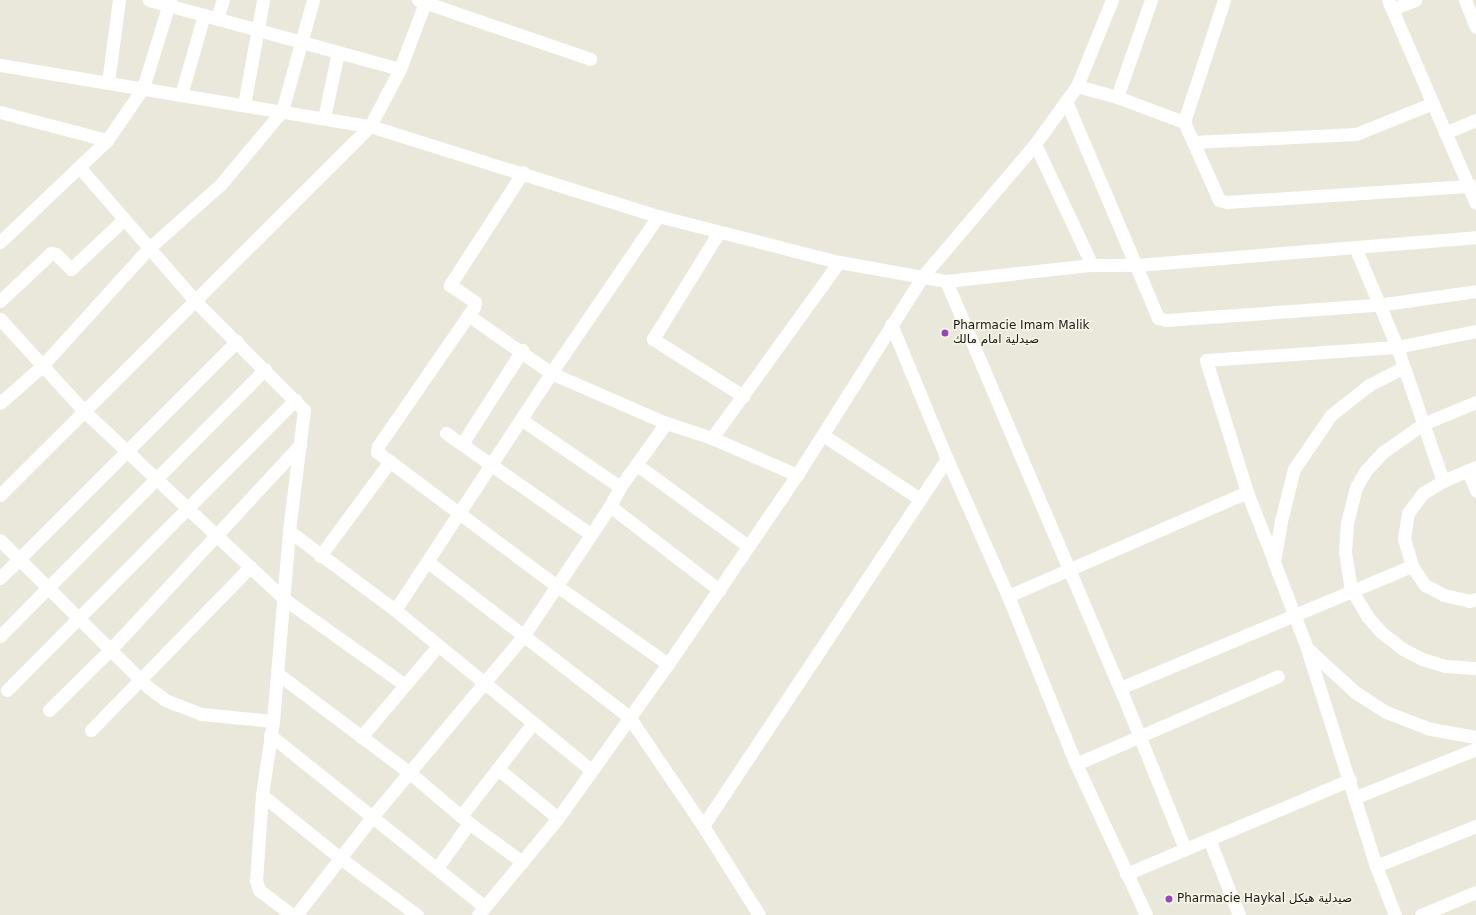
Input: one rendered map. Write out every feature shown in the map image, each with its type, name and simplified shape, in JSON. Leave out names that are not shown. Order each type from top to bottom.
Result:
[{"type":"street","points":[[108,83],[119,0]]},
{"type":"street","points":[[149,0],[169,3],[211,17],[400,69]]},
{"type":"street","points":[[181,95],[211,17],[223,0]]},
{"type":"street","points":[[244,105],[256,29],[263,0]]},
{"type":"street","points":[[2,395],[41,367],[149,248],[220,184],[282,111],[313,0]]},
{"type":"street","points":[[270,735],[437,868],[482,911],[558,818],[668,664],[797,475],[922,277],[1035,144],[1077,86],[1112,0]]},
{"type":"street","points":[[1117,97],[1151,0]]},
{"type":"street","points":[[1224,0],[1184,122],[1216,196],[1222,202],[1471,186]]},
{"type":"street","points":[[1415,0],[1390,5],[1433,102],[1445,133],[1471,186],[1476,203]]},
{"type":"street","points":[[1465,0],[1476,27]]},
{"type":"street","points":[[0,495],[196,302],[370,126],[400,69],[423,1],[590,59]]},
{"type":"street","points":[[0,242],[80,168],[107,140],[143,88],[169,3]]},
{"type":"street","points":[[324,118],[338,52]]},
{"type":"street","points":[[0,65],[370,126],[523,172],[658,216],[839,262],[946,281],[1092,265],[1137,265],[1476,237]]},
{"type":"street","points":[[1077,86],[1117,97],[1184,122]]},
{"type":"street","points":[[1066,101],[1137,265],[1156,315],[1162,320],[1377,305],[1476,291]]},
{"type":"street","points":[[1193,142],[1356,134],[1433,102]]},
{"type":"street","points":[[0,112],[107,140]]},
{"type":"street","points":[[1445,133],[1476,120]]},
{"type":"street","points":[[1035,144],[1092,265]]},
{"type":"street","points":[[80,168],[196,302],[237,341],[296,400],[304,410],[289,531],[273,721],[262,795],[256,885],[259,890],[292,915]]},
{"type":"street","points":[[523,172],[450,285],[475,302],[468,315],[378,446],[377,452],[557,586],[668,664]]},
{"type":"street","points":[[395,610],[460,514],[491,463],[522,420],[551,373],[658,216]]},
{"type":"street","points":[[0,301],[51,253],[56,254],[72,269],[124,219]]},
{"type":"street","points":[[719,232],[653,339],[743,396]]},
{"type":"street","points":[[1355,247],[1377,305],[1397,347],[1443,481]]},
{"type":"street","points":[[712,438],[839,262]]},
{"type":"street","points":[[946,281],[1120,688],[1185,849]]},
{"type":"street","points":[[468,315],[522,350],[551,373],[666,423],[712,438],[797,475]]},
{"type":"street","points":[[0,319],[41,367],[84,411],[126,452],[217,534],[284,599],[405,685]]},
{"type":"street","points":[[891,324],[946,459],[1008,596],[1076,764],[1146,915]]},
{"type":"street","points":[[1395,915],[1376,866],[1356,797],[1307,648],[1247,492],[1206,360],[1397,347],[1476,331]]},
{"type":"street","points":[[0,578],[237,341]]},
{"type":"street","points":[[462,444],[522,350]]},
{"type":"street","points":[[1274,562],[1281,521],[1294,469],[1331,415],[1369,385],[1403,368]]},
{"type":"street","points":[[0,636],[265,369]]},
{"type":"street","points":[[7,690],[296,400]]},
{"type":"street","points":[[1476,402],[1423,424],[1384,452],[1366,470],[1356,487],[1347,523],[1345,552],[1351,590],[1367,616],[1381,632],[1403,649],[1422,658],[1445,666],[1476,668]]},
{"type":"street","points":[[522,420],[620,487]]},
{"type":"street","points":[[296,915],[372,817],[484,685],[524,635],[610,506],[620,487],[666,423]]},
{"type":"street","points":[[446,433],[491,463],[590,534]]},
{"type":"street","points":[[823,435],[920,499]]},
{"type":"street","points":[[49,710],[110,650],[300,445]]},
{"type":"street","points":[[703,826],[946,459]]},
{"type":"street","points":[[320,556],[390,461]]},
{"type":"street","points":[[637,465],[748,546]]},
{"type":"street","points":[[1476,491],[1472,469],[1443,481],[1424,493],[1408,512],[1404,539],[1412,566],[1425,585],[1444,595],[1468,601],[1476,599]]},
{"type":"street","points":[[1008,596],[1070,571],[1247,492]]},
{"type":"street","points":[[610,506],[719,590]]},
{"type":"street","points":[[289,531],[320,556],[395,610],[484,685],[591,770]]},
{"type":"street","points":[[0,540],[47,589],[141,680],[165,700],[201,714],[273,721]]},
{"type":"street","points":[[428,562],[629,717],[703,826],[759,915]]},
{"type":"street","points":[[1120,688],[1294,613],[1412,566]]},
{"type":"street","points":[[91,730],[250,567]]},
{"type":"street","points":[[361,737],[438,646]]},
{"type":"street","points":[[1307,648],[1355,692],[1386,712],[1430,728],[1476,737]]},
{"type":"street","points":[[278,674],[410,773],[465,820],[522,862]]},
{"type":"street","points":[[1076,764],[1278,676]]},
{"type":"street","points":[[437,868],[465,820],[498,769],[532,724]]},
{"type":"street","points":[[1356,797],[1476,749]]},
{"type":"street","points":[[498,769],[558,818]]},
{"type":"street","points":[[1126,874],[1350,780]]},
{"type":"street","points":[[262,795],[340,858],[417,915]]},
{"type":"street","points":[[1376,866],[1476,826]]},
{"type":"street","points":[[1209,839],[1240,915]]},
{"type":"street","points":[[1421,915],[1476,892]]},
{"type":"place","name":"Pharmacie Imam Malik صيدلية امام مالك","points":[[945,333]]},
{"type":"place","name":"Pharmacie Haykal صيدلية هيكل","points":[[1169,899]]}]
